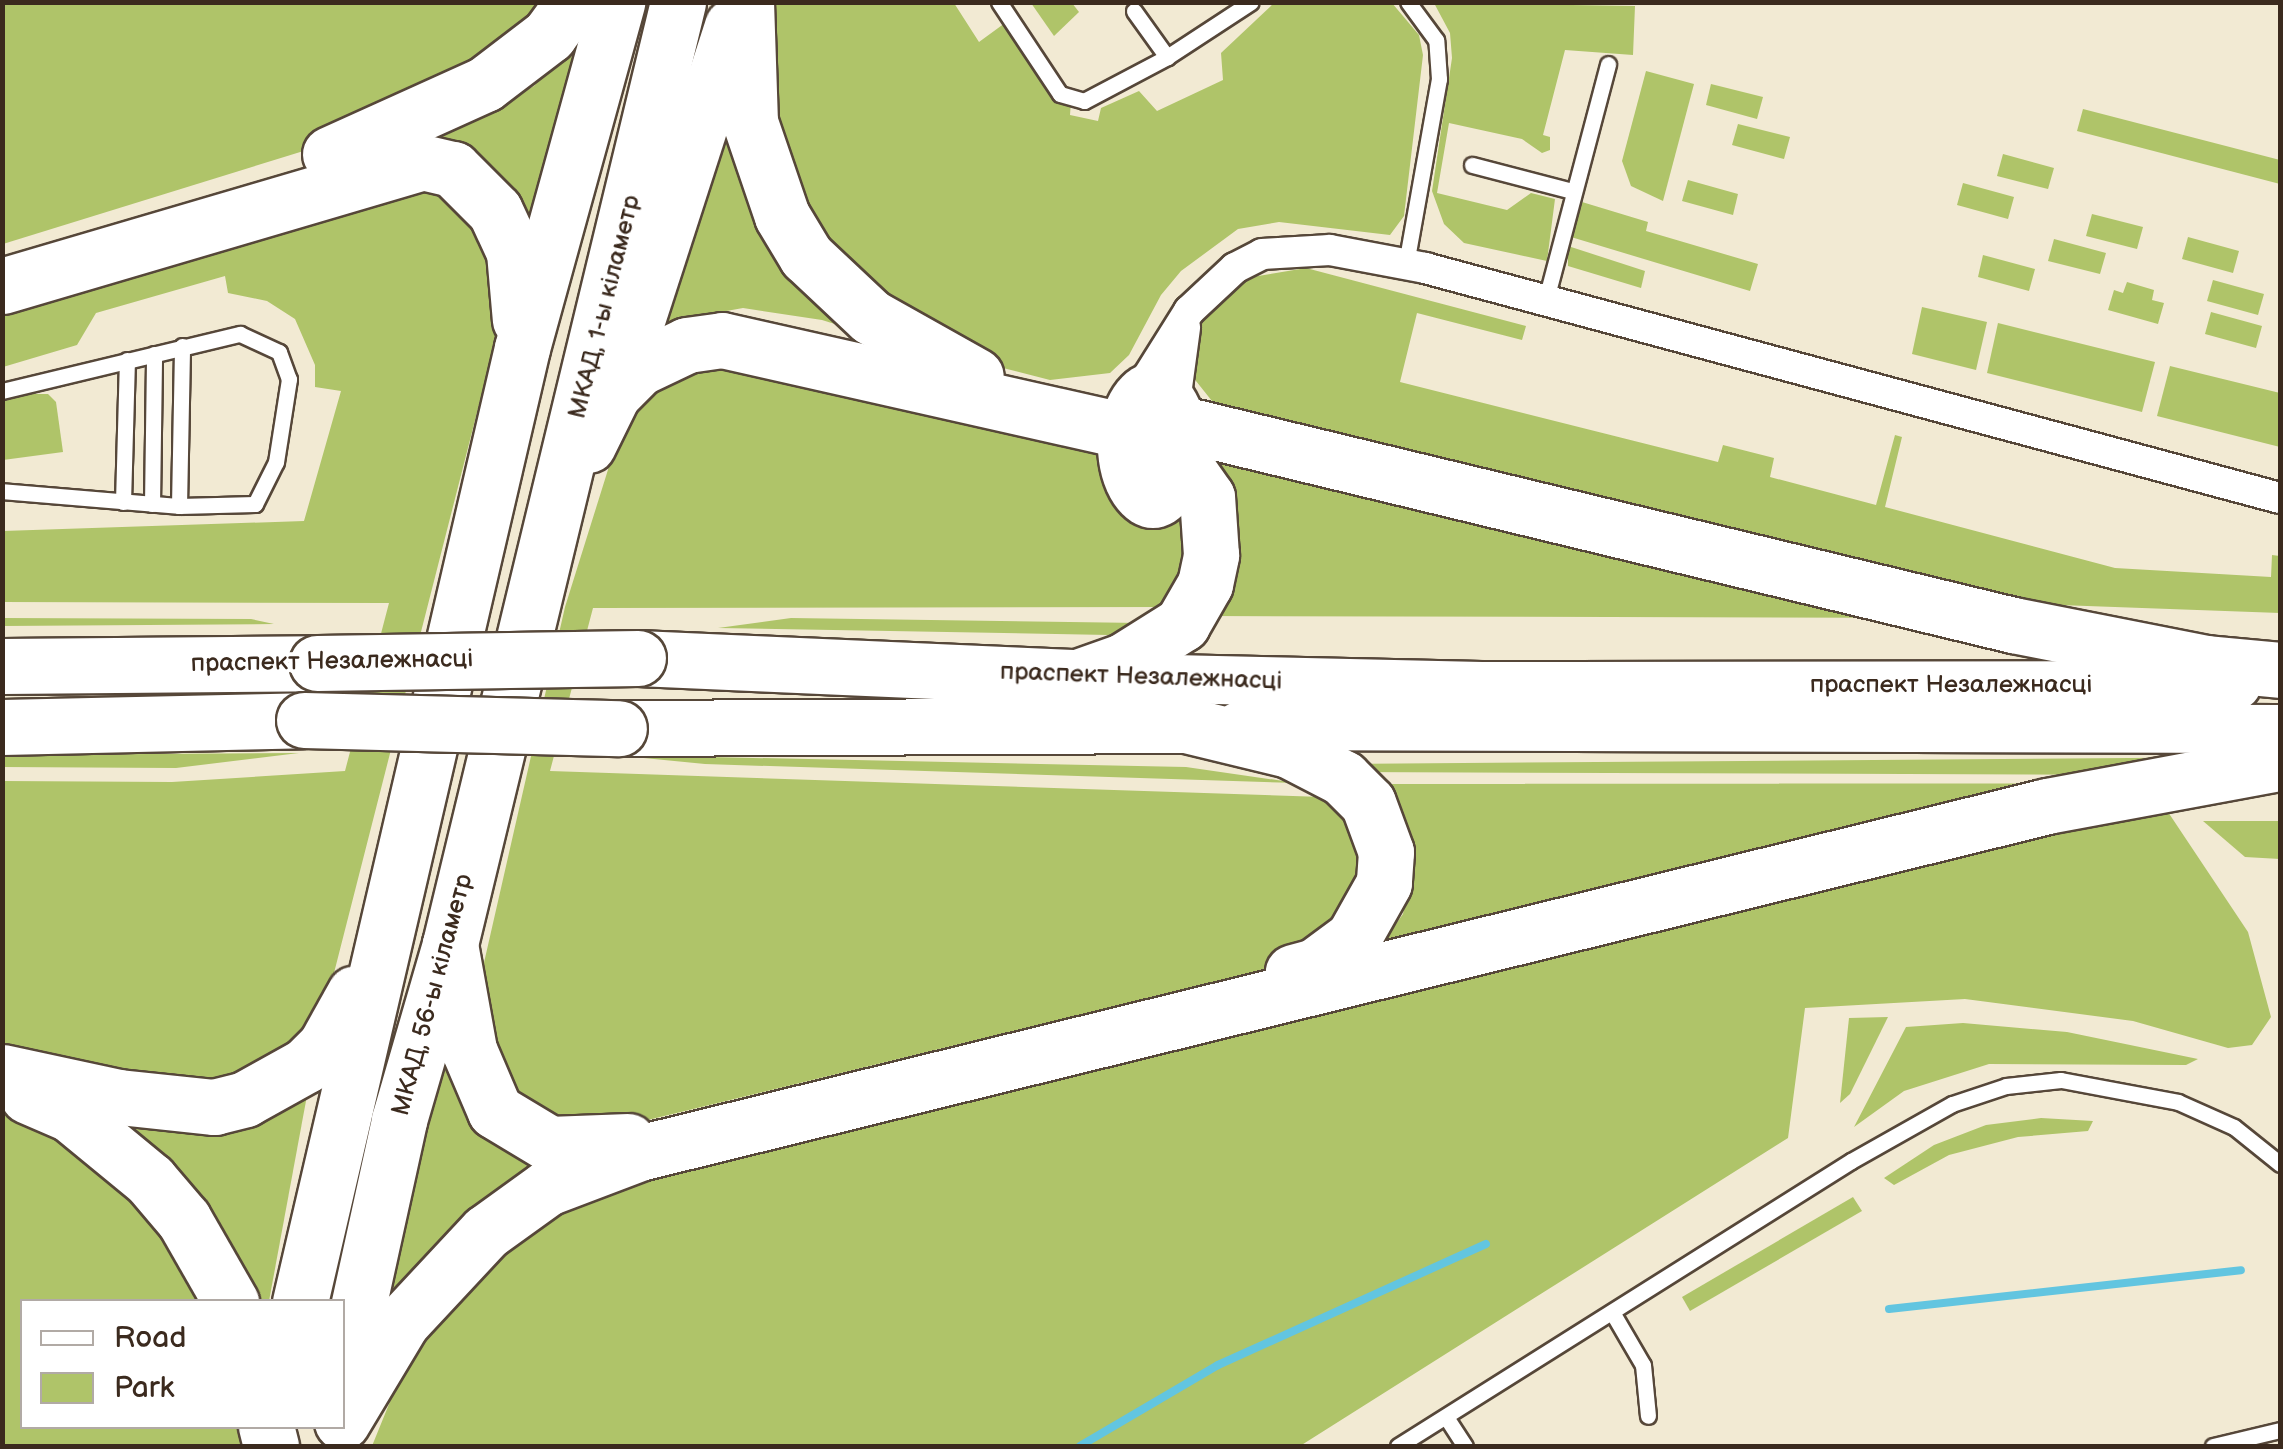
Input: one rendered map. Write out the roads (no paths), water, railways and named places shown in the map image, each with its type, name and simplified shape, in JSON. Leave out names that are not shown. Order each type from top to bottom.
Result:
[{"type":"highway","points":[[2,256],[249,183],[398,129],[520,59],[573,2]]},
{"type":"highway","points":[[301,1299],[376,952],[522,348],[617,2]]},
{"type":"highway","name":"МКАД, 1-ы кіламетр","points":[[530,611],[678,2]]},
{"type":"highway","points":[[554,516],[612,394],[743,2]]},
{"type":"highway","points":[[743,2],[750,122],[764,175],[790,229],[833,288],[926,352],[988,382],[1152,417],[2014,625],[2207,663],[2280,670]]},
{"type":"highway","points":[[2,286],[422,162],[452,170],[495,211],[514,252],[522,348]]},
{"type":"highway","points":[[612,394],[661,355],[722,340],[1152,417],[1207,497],[1213,524],[1204,584],[1182,624],[1122,661],[1078,677]]},
{"type":"highway","name":"МКАД, 56-ы кіламетр","points":[[345,1366],[399,1120],[450,944],[530,611]]},
{"type":"highway","name":"праспект Незалежнасці","points":[[2,666],[638,658],[1078,677]]},
{"type":"highway","name":"праспект Незалежнасці","points":[[2,727],[304,720],[619,728],[1186,725]]},
{"type":"highway","points":[[450,944],[469,1050],[495,1111],[550,1144],[585,1145],[622,1142],[1315,966],[1352,938],[1372,912],[1384,882],[1382,826],[1342,778],[1290,750],[1186,725]]},
{"type":"highway","points":[[345,1418],[402,1322],[486,1232],[547,1188],[639,1153],[2048,806],[2280,763]]},
{"type":"highway","points":[[2,1072],[179,1106],[245,1100],[326,1046],[376,952]]},
{"type":"highway","points":[[2,1084],[70,1114],[116,1147],[184,1220],[229,1299]]},
{"type":"main road","name":"праспект Незалежнасці","points":[[1078,677],[1482,686],[2280,685]]},
{"type":"main road","name":"праспект Незалежнасці","points":[[1186,725],[2280,730]]},
{"type":"street","points":[[1152,417],[1189,310],[1262,254],[1330,250],[1406,264],[2280,498]]},
{"type":"lane","points":[[999,2],[1060,94],[1084,101],[1167,57],[1251,2]]},
{"type":"lane","points":[[1406,264],[1439,79],[1436,40],[1408,2]]},
{"type":"lane","points":[[1134,10],[1167,57]]},
{"type":"lane","points":[[1545,303],[1608,64]]},
{"type":"lane","points":[[1472,165],[1572,191]]},
{"type":"lane","points":[[2,392],[240,334],[261,340],[279,352],[289,379],[267,491],[255,504],[179,506],[2,490]]},
{"type":"lane","points":[[179,506],[182,346]]},
{"type":"lane","points":[[152,504],[154,354]]},
{"type":"lane","points":[[123,502],[127,360]]},
{"type":"lane","points":[[1398,1446],[1851,1161],[1952,1104],[2006,1086],[2061,1080],[2178,1102],[2234,1126],[2280,1164]]},
{"type":"lane","points":[[1612,1312],[1643,1365],[1648,1416]]},
{"type":"lane","points":[[1446,1417],[1465,1446]]},
{"type":"lane","points":[[2213,1446],[2280,1430]]},
{"type":"waterway","points":[[1080,1446],[1218,1365],[1486,1244]]},
{"type":"waterway","points":[[1889,1309],[2241,1270]]}]
